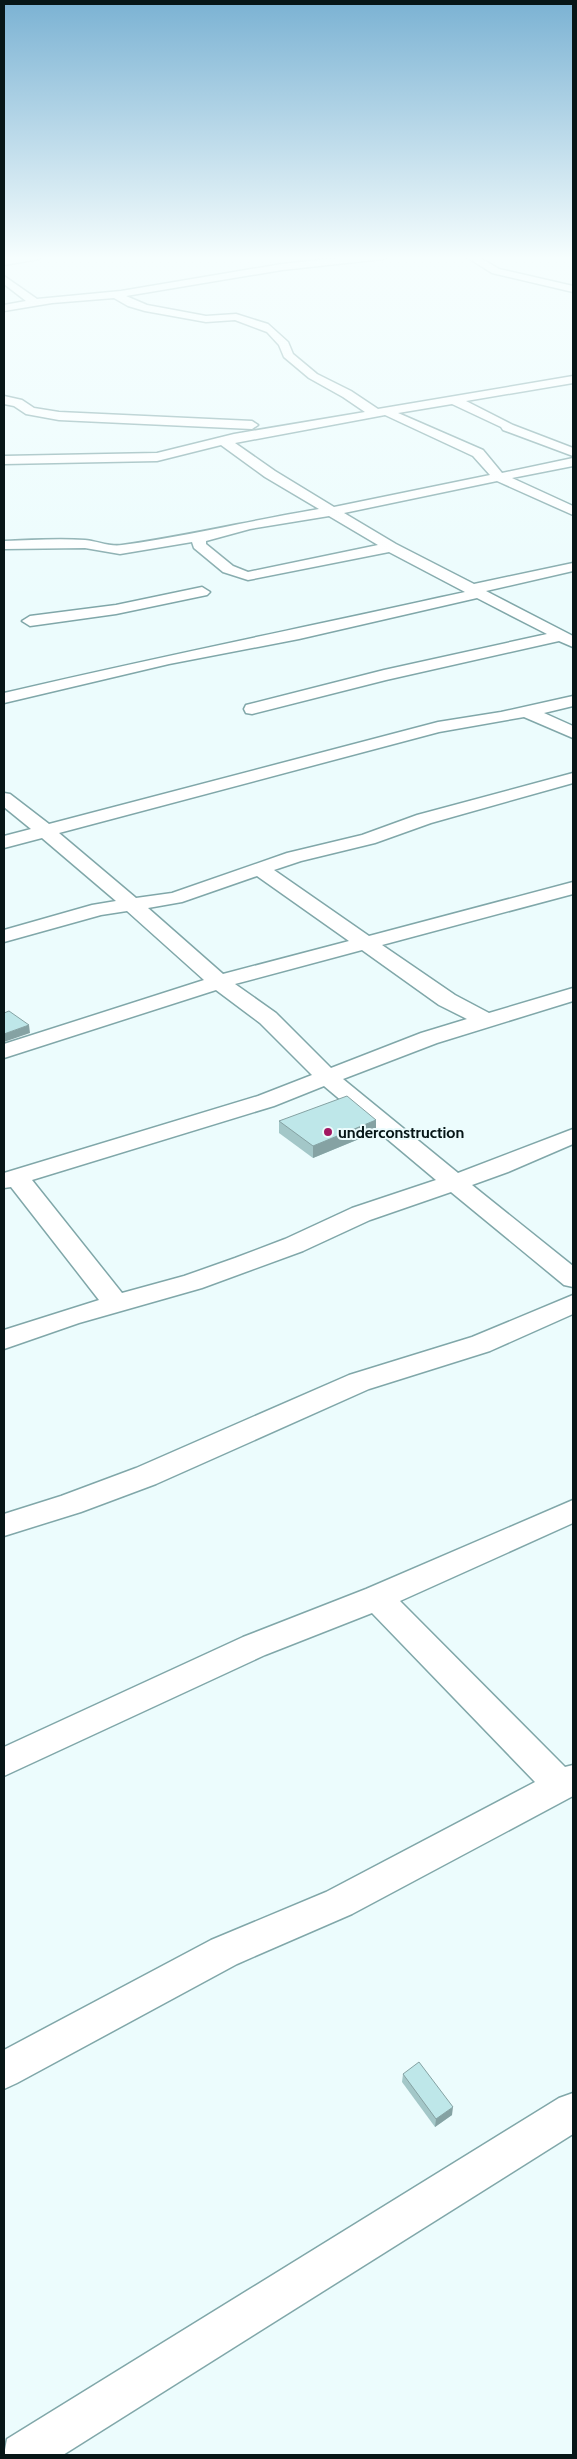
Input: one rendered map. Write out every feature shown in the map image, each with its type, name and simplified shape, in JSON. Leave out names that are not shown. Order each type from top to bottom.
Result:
[{"type":"street","points":[[307,371],[313,376],[380,412],[480,454],[493,472],[500,478],[573,512]]},
{"type":"street","points":[[4,460],[157,457],[234,438],[317,422],[454,400],[573,378]]},
{"type":"street","points":[[4,400],[18,403],[36,413],[70,417],[227,426],[317,422]]},
{"type":"street","points":[[454,400],[500,421],[507,427],[573,452]]},
{"type":"street","points":[[234,438],[229,440],[228,445],[270,474],[391,547],[567,639]]},
{"type":"street","points":[[4,545],[85,544],[120,550],[159,542],[199,538],[248,525],[332,511],[573,462]]},
{"type":"street","points":[[199,538],[199,545],[219,561],[238,574],[248,576],[391,547]]},
{"type":"street","points":[[4,698],[169,659],[298,634],[573,567]]},
{"type":"street","points":[[30,621],[92,615],[149,605],[202,592]]},
{"type":"street","points":[[252,709],[392,673],[567,639]]},
{"type":"street","points":[[4,842],[49,832],[217,784],[300,765],[438,727],[526,712],[573,701]]},
{"type":"street","points":[[526,712],[549,720],[573,733]]},
{"type":"street","points":[[4,936],[99,909],[175,898],[258,868],[368,839],[424,819],[573,778]]},
{"type":"street","points":[[4,798],[49,832],[219,982],[268,1018],[328,1078],[451,1182],[573,1279]]},
{"type":"street","points":[[258,868],[336,924],[463,1010],[487,1020]]},
{"type":"street","points":[[4,1052],[219,982],[573,888]]},
{"type":"street","points":[[116,1304],[10,1179],[234,1111],[328,1078],[428,1038],[573,994]]},
{"type":"street","points":[[4,1340],[116,1304],[193,1282],[244,1264],[294,1245],[361,1214],[500,1167],[573,1136]]},
{"type":"street","points":[[4,1525],[71,1504],[146,1476],[359,1382],[481,1344],[573,1304]]},
{"type":"street","points":[[4,1762],[254,1646],[377,1598],[573,1511]]},
{"type":"street","points":[[4,2070],[224,1952],[338,1902],[567,1782],[377,1598]]},
{"type":"street","points":[[23,2455],[573,2112]]},
{"type":"building","points":[[9,1011],[29,1025],[4,1034],[4,1013]]},
{"type":"building","points":[[347,1096],[376,1120],[313,1146],[279,1121]]},
{"type":"building","points":[[419,2062],[453,2107],[436,2119],[403,2074]]},
{"type":"place","name":"underconstruction","points":[[328,1132]]}]
